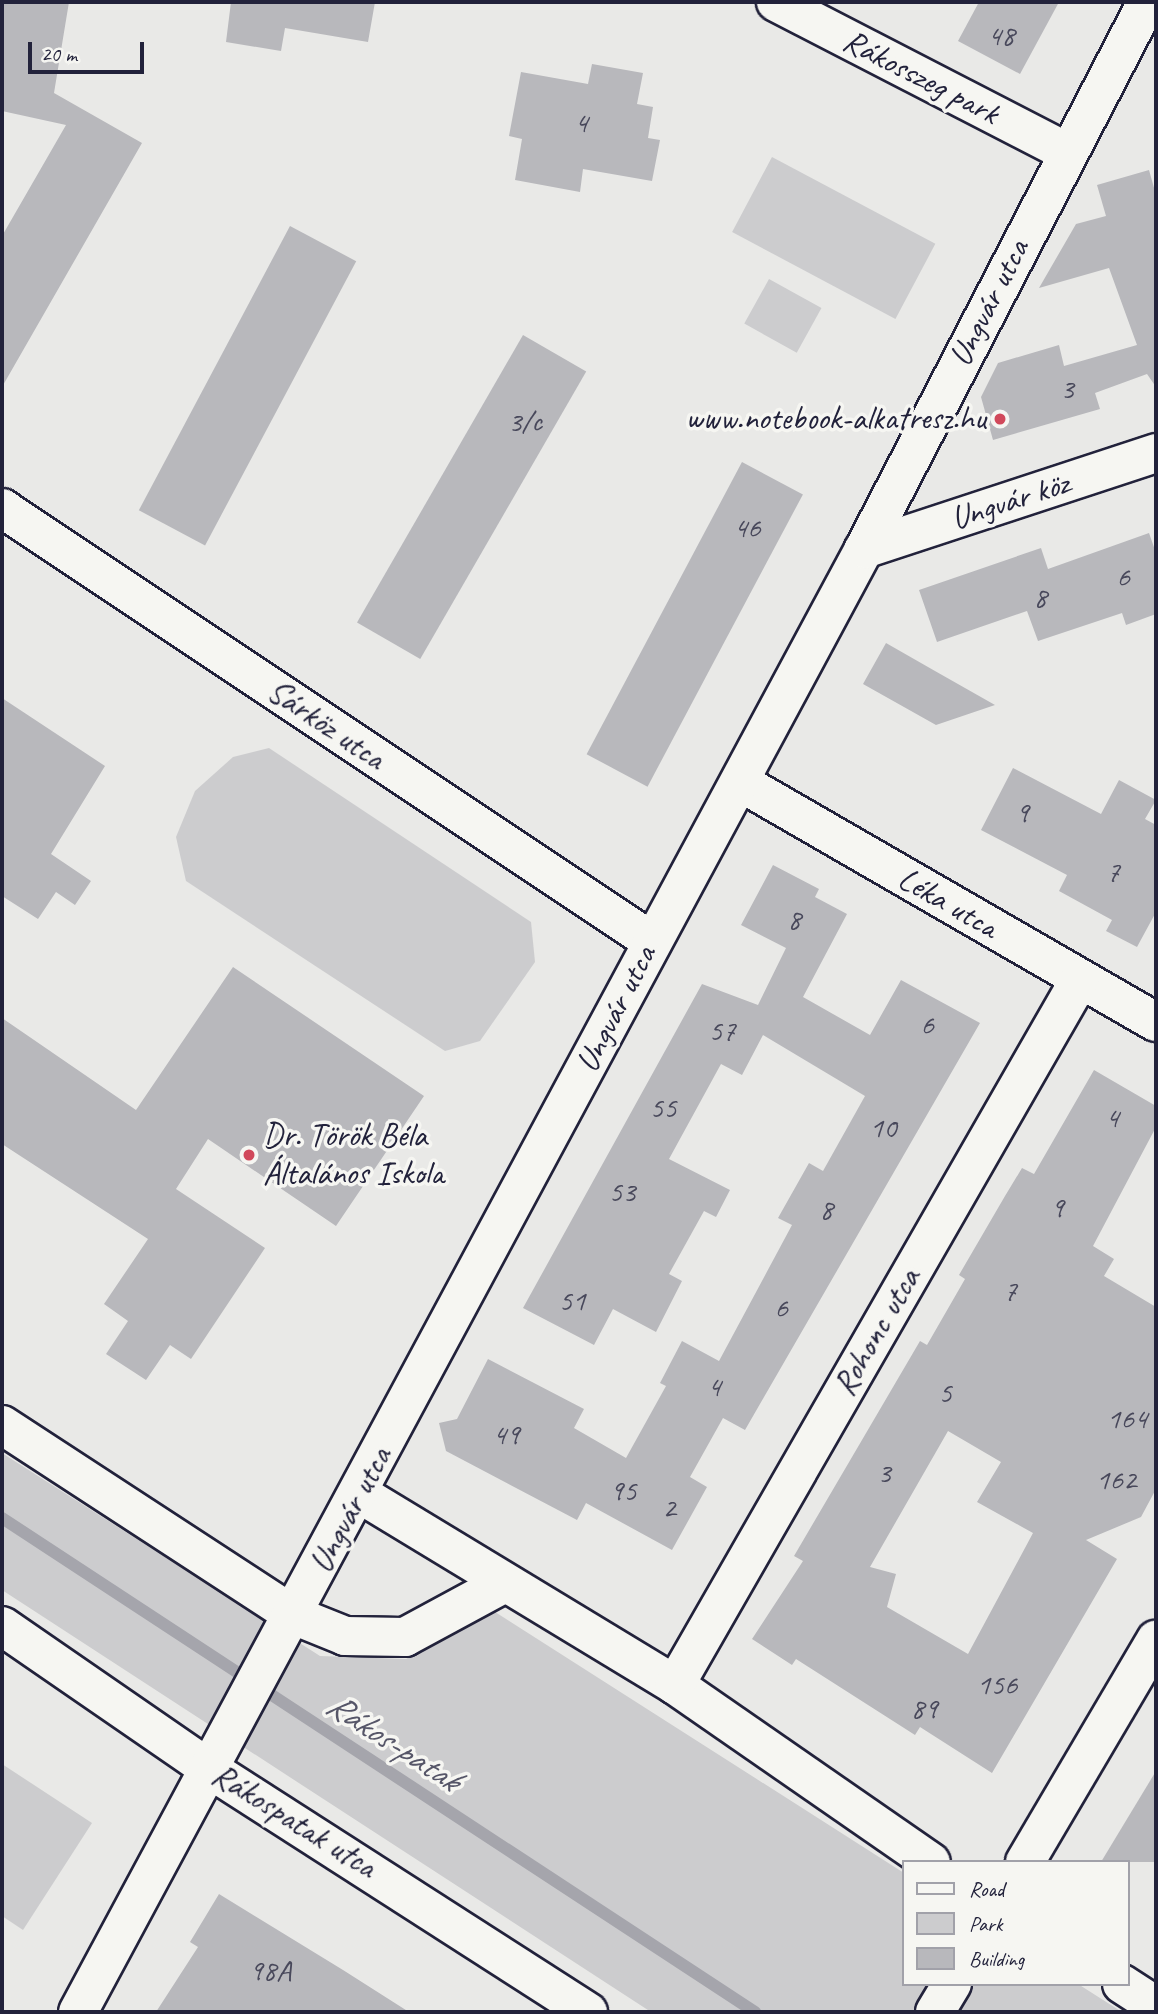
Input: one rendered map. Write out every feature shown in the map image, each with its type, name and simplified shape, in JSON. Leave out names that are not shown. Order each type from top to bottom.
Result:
[{"type":"street","name":"Rákosszeg park","points":[[776,2],[1066,152]]},
{"type":"street","name":"Ungvár utca","points":[[79,2012],[211,1770],[229,1731],[360,1494],[650,941],[740,782],[864,549],[1066,152],[1147,2]]},
{"type":"street","name":"Ungvár köz","points":[[864,549],[1156,453]]},
{"type":"street","name":"Sárköz utca","points":[[2,508],[650,941]]},
{"type":"street","name":"Léka utca","points":[[740,782],[1156,1022]]},
{"type":"street","name":"Rohonc utca","points":[[675,1685],[1080,979]]},
{"type":"street","points":[[2,1425],[286,1628],[345,1636],[405,1637],[505,1583]]},
{"type":"street","points":[[360,1494],[675,1685],[928,1860]]},
{"type":"street","name":"Rákospatak utca","points":[[2,1626],[211,1770],[588,2012]]},
{"type":"street","points":[[1026,1860],[1156,1640]]},
{"type":"street","points":[[935,2012],[951,1986]]},
{"type":"street","points":[[1125,1986],[1156,2006]]},
{"type":"green space","points":[[772,157],[935,244],[895,319],[732,232]]},
{"type":"green space","points":[[769,279],[821,308],[797,353],[744,324]]},
{"type":"green space","points":[[269,748],[531,922],[535,962],[480,1041],[445,1051],[186,881],[176,837],[195,791],[233,757]]},
{"type":"green space","points":[[2,1453],[320,1656],[406,1659],[492,1610],[902,1872],[902,1986],[1081,1986],[1122,2012],[651,2012],[2,1590]]},
{"type":"green space","points":[[2,1764],[92,1823],[23,1930],[2,1916]]},
{"type":"building","points":[[2,2],[69,2],[54,93],[142,143],[2,387],[2,236],[66,125],[2,111]]},
{"type":"building","points":[[231,2],[375,2],[368,42],[285,28],[281,51],[226,42]]},
{"type":"building","points":[[979,2],[1059,2],[1020,74],[958,41]]},
{"type":"building","points":[[592,64],[643,73],[637,104],[653,107],[648,138],[660,140],[652,181],[583,169],[580,192],[515,180],[522,139],[509,136],[521,72],[588,84]]},
{"type":"building","points":[[1149,170],[1156,195],[1156,387],[1147,374],[1095,393],[1100,409],[993,440],[981,397],[998,363],[1059,345],[1064,366],[1137,345],[1109,268],[1039,288],[1076,224],[1106,216],[1097,185]]},
{"type":"building","points":[[290,226],[356,261],[205,546],[139,510]]},
{"type":"building","points":[[523,335],[586,371],[420,659],[357,623]]},
{"type":"building","points":[[742,462],[803,494],[648,787],[587,754]]},
{"type":"building","points":[[1149,533],[1156,553],[1156,614],[1126,625],[1122,613],[1038,641],[1027,611],[937,642],[919,590],[1041,548],[1048,569]]},
{"type":"building","points":[[886,643],[995,705],[936,725],[863,684]]},
{"type":"building","points":[[2,698],[105,766],[51,854],[91,881],[75,905],[56,892],[38,919],[2,896]]},
{"type":"building","points":[[1013,768],[1101,814],[1119,780],[1156,800],[1145,819],[1156,825],[1156,912],[1137,947],[1106,931],[1112,920],[1059,891],[1067,875],[981,830]]},
{"type":"building","points":[[773,865],[819,889],[815,897],[847,914],[803,997],[870,1035],[901,980],[980,1023],[745,1430],[723,1418],[690,1477],[707,1487],[672,1550],[586,1503],[577,1520],[446,1451],[439,1423],[457,1419],[488,1359],[584,1409],[574,1428],[626,1458],[666,1386],[660,1383],[682,1341],[719,1361],[792,1225],[778,1218],[809,1163],[823,1171],[865,1096],[763,1035],[742,1075],[721,1064],[669,1159],[730,1190],[716,1217],[704,1211],[669,1274],[682,1281],[656,1332],[613,1309],[594,1345],[523,1308],[702,984],[758,1005],[786,948],[741,925]]},
{"type":"building","points":[[233,967],[424,1096],[336,1226],[208,1139],[176,1189],[265,1248],[191,1359],[170,1345],[146,1380],[106,1354],[128,1321],[104,1304],[148,1239],[2,1144],[2,1018],[136,1110]]},
{"type":"building","points":[[1094,1070],[1156,1106],[1156,1127],[1093,1246],[1114,1259],[1104,1276],[1156,1307],[1156,1489],[1141,1517],[1086,1540],[1117,1559],[992,1773],[920,1727],[915,1735],[796,1659],[792,1665],[752,1639],[803,1561],[794,1556],[920,1341],[927,1345],[965,1279],[959,1275],[1005,1196],[1022,1168],[1034,1174]],"holes":[[[948,1431],[1001,1462],[977,1502],[1033,1533],[968,1654],[887,1607],[896,1574],[870,1567]]]},
{"type":"building","points":[[1156,1771],[1156,1862],[1102,1860]]},
{"type":"building","points":[[219,1894],[409,2012],[156,2012],[198,1947],[190,1942]]},
{"type":"waterway","name":"Rákos-patak","points":[[2,1518],[755,2012]]},
{"type":"place","name":"www.notebook-alkatresz.hu","points":[[1000,419]]},
{"type":"place","name":"Dr. Török Béla Általános Iskola","points":[[249,1155]]}]
